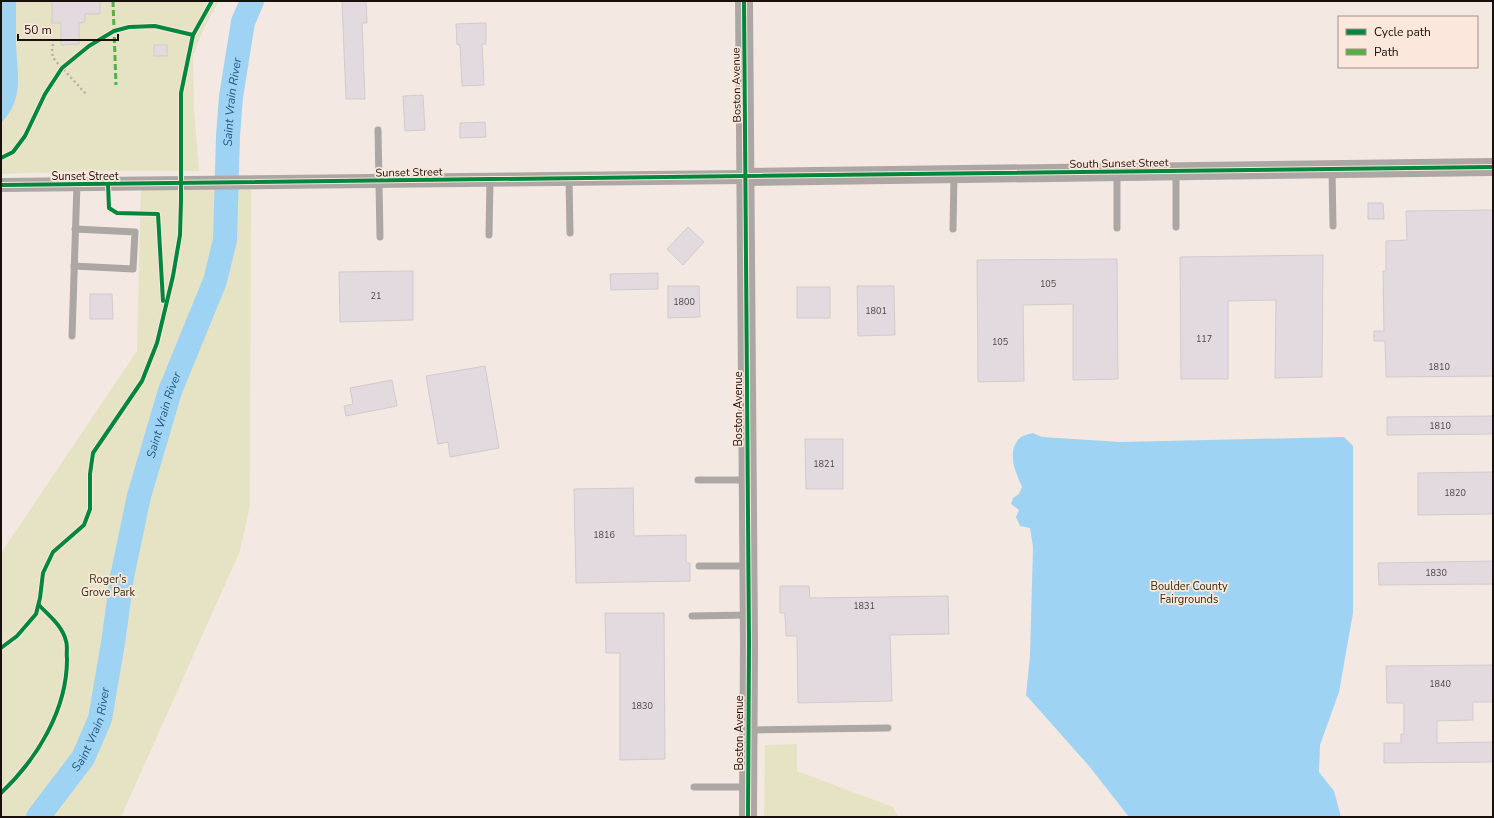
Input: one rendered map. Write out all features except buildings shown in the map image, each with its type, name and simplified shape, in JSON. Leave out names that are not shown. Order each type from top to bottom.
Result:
[{"type":"street","name":"Boston Avenue","points":[[744,1],[748,480],[748,817]]},
{"type":"street","name":"South Sunset Street","points":[[745,177],[1493,167]]},
{"type":"street","name":"Sunset Street","points":[[1,185],[745,177]]},
{"type":"lane","points":[[378,130],[380,238]]},
{"type":"lane","points":[[1332,169],[1333,226]]},
{"type":"lane","points":[[1176,171],[1176,227]]},
{"type":"lane","points":[[1117,172],[1117,228]]},
{"type":"lane","points":[[953,229],[954,174]]},
{"type":"lane","points":[[569,178],[570,234]]},
{"type":"lane","points":[[489,235],[490,179]]},
{"type":"lane","points":[[72,336],[77,184]]},
{"type":"lane","points":[[74,266],[133,269],[134,232],[76,229]]},
{"type":"lane","points":[[698,480],[748,480]]},
{"type":"lane","points":[[699,566],[748,566]]},
{"type":"lane","points":[[692,616],[748,615]]},
{"type":"lane","points":[[749,730],[888,728]]},
{"type":"lane","points":[[694,787],[748,787]]},
{"type":"path","points":[[53,44],[52,54],[62,68],[86,94]]},
{"type":"path","points":[[57,74],[66,64]]},
{"type":"green space","points":[[1,1],[219,1],[204,28],[193,56],[194,109],[199,171],[93,171],[1,174]]},
{"type":"green space","name":"Roger's Grove Park","points":[[251,183],[250,506],[240,551],[121,817],[1,817],[1,553],[137,351],[141,184]]},
{"type":"green space","points":[[797,744],[797,771],[893,807],[898,817],[764,817],[765,745]]},
{"type":"water","points":[[1,1],[16,1],[18,86],[14,105],[9,114],[1,123]]},
{"type":"water","name":"Boulder County Fairgrounds","points":[[1033,433],[1042,437],[1121,442],[1344,437],[1353,446],[1353,613],[1339,692],[1320,745],[1319,772],[1334,791],[1341,817],[1129,817],[1089,766],[1026,695],[1030,656],[1033,547],[1030,528],[1020,526],[1016,517],[1019,510],[1011,504],[1013,498],[1019,494],[1022,487],[1013,462],[1014,449],[1016,443],[1021,437]]},
{"type":"waterway","name":"Saint Vrain River","points":[[38,817],[83,758],[100,719],[113,643],[122,577],[139,496],[170,391],[215,281],[225,240],[228,136],[231,97],[243,22],[252,1]]},
{"type":"marked path","points":[[113,1],[116,85]]},
{"type":"cycle path","points":[[1,648],[17,636],[36,614],[40,598],[43,573],[53,552],[84,525],[90,509],[90,474],[93,453],[142,381],[157,343],[173,276],[180,235],[181,93],[193,35],[212,1]]},
{"type":"cycle path","points":[[744,1],[749,642],[748,817]]},
{"type":"cycle path","points":[[1,158],[13,152],[25,136],[45,94],[62,68],[89,46],[114,31],[129,27],[155,26],[193,35]]},
{"type":"cycle path","points":[[1,185],[1493,167]]},
{"type":"cycle path","points":[[108,184],[109,208],[117,213],[158,214],[163,301]]},
{"type":"cycle path","points":[[1,793],[26,765],[48,732],[56,715],[66,678],[67,643],[62,630],[39,605]]}]
